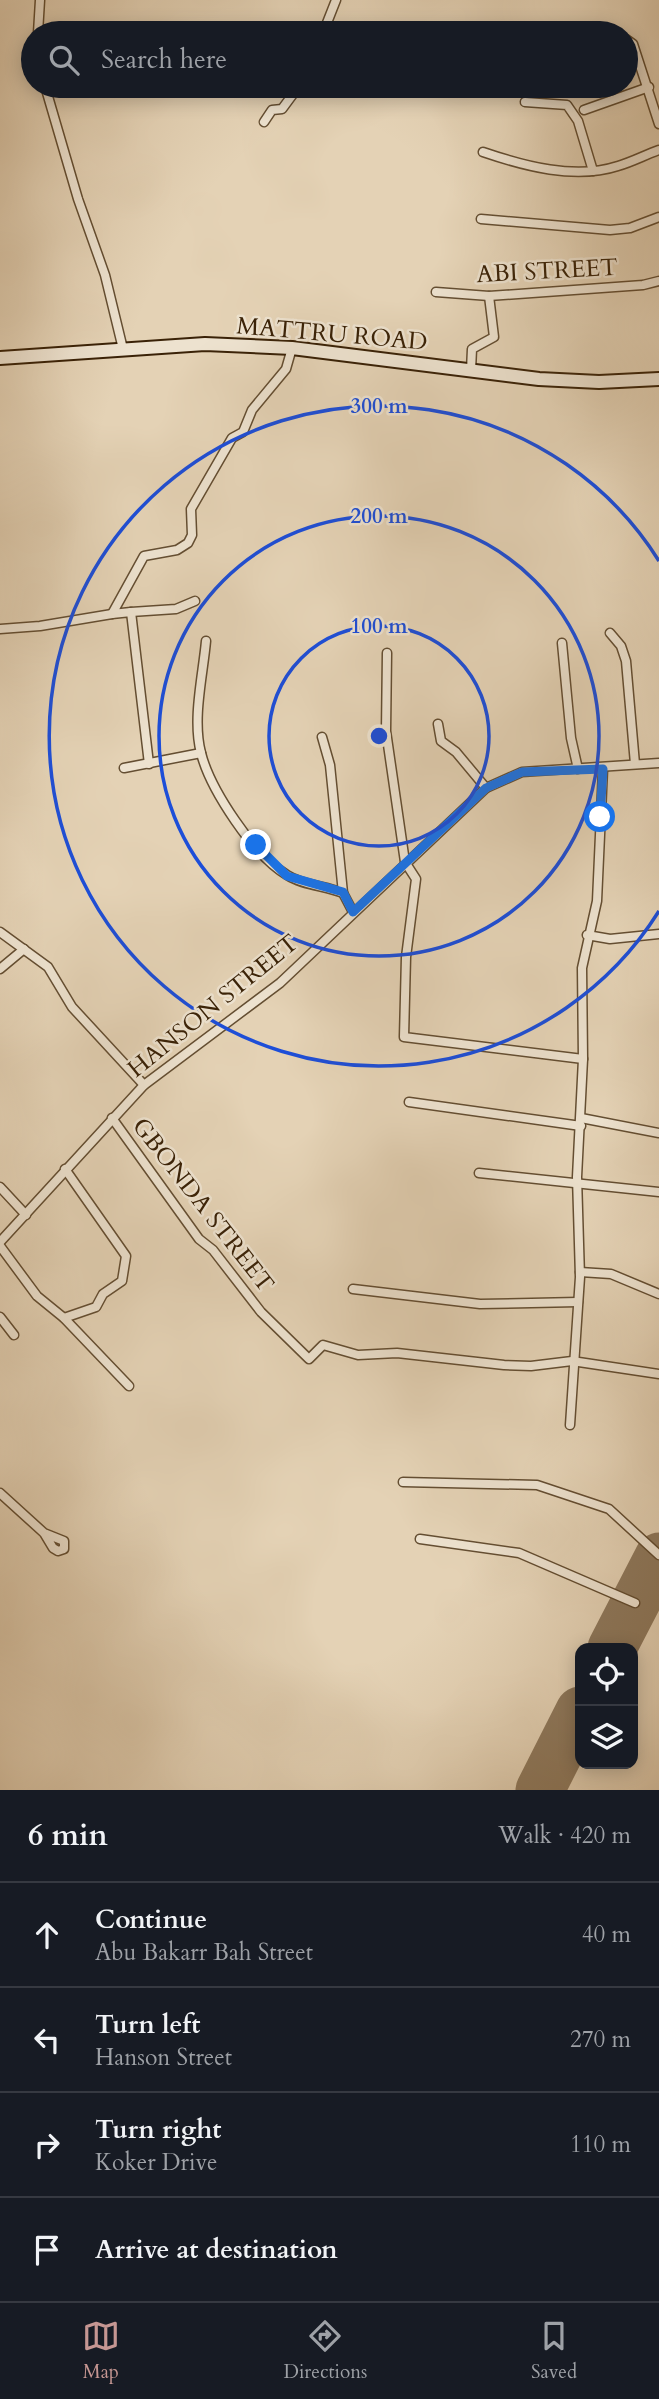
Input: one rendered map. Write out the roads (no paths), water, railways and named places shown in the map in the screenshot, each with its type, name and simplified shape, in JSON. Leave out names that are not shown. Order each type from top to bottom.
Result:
[{"type":"main road","name":"MATTRU ROAD","points":[[0,358],[205,344],[292,348],[598,382],[659,379]]},
{"type":"street","points":[[39,21],[40,0]]},
{"type":"street","points":[[328,21],[336,0]]},
{"type":"street","points":[[638,57],[659,124]]},
{"type":"street","points":[[638,91],[649,87]]},
{"type":"street","points":[[49,98],[78,199],[105,275],[123,349]]},
{"type":"street","points":[[264,122],[272,110],[285,106],[291,98]]},
{"type":"street","points":[[584,110],[618,98]]},
{"type":"street","points":[[525,102],[567,105],[578,121],[593,171]]},
{"type":"street","points":[[483,152],[536,167],[593,171],[617,167],[659,150]]},
{"type":"street","points":[[481,219],[610,230],[630,228],[659,217]]},
{"type":"street","name":"ABI STREET","points":[[436,292],[489,296],[643,285],[659,281]]},
{"type":"street","points":[[471,370],[472,349],[494,337],[489,296]]},
{"type":"street","points":[[112,614],[144,556],[177,550],[188,543],[192,536],[191,509],[232,438],[243,432],[257,403],[286,369],[292,348]]},
{"type":"street","points":[[0,629],[50,625],[112,614],[176,609],[195,601]]},
{"type":"street","points":[[131,612],[149,764]]},
{"type":"street","points":[[610,633],[621,646],[626,662],[635,764]]},
{"type":"street","points":[[206,640],[200,720],[201,753],[225,804],[267,858],[287,876],[343,892]]},
{"type":"street","points":[[562,643],[571,738],[578,769]]},
{"type":"street","points":[[387,653],[386,732],[405,862],[416,879],[406,957],[404,1037],[583,1059]]},
{"type":"street","points":[[438,724],[441,741],[456,752],[486,788]]},
{"type":"street","points":[[322,737],[330,765],[343,892],[353,912]]},
{"type":"street","points":[[124,768],[201,753]]},
{"type":"street","name":"HANSON STREET","points":[[0,1244],[65,1169],[144,1085],[279,983],[486,788],[522,772],[603,769],[659,763]]},
{"type":"street","points":[[570,1425],[572,1360],[580,1272],[578,1181],[583,1059],[582,968],[587,935],[597,901],[603,769]]},
{"type":"street","points":[[0,932],[48,967],[72,1007],[144,1085]]},
{"type":"street","points":[[587,935],[610,939],[659,934]]},
{"type":"street","points":[[0,969],[24,949]]},
{"type":"street","points":[[409,1102],[659,1133]]},
{"type":"street","name":"GBONDA STREET","points":[[112,1118],[199,1239],[213,1250],[261,1312],[309,1359],[323,1345],[358,1355],[397,1353],[413,1357],[504,1365],[531,1366],[572,1360]]},
{"type":"street","points":[[64,1318],[96,1307],[103,1294],[122,1281],[126,1256],[65,1169]]},
{"type":"street","points":[[479,1173],[578,1181],[659,1192]]},
{"type":"street","points":[[0,1187],[26,1215]]},
{"type":"street","points":[[0,1244],[37,1296],[64,1318],[129,1386]]},
{"type":"street","points":[[580,1272],[611,1274],[659,1294]]},
{"type":"street","points":[[353,1289],[480,1304],[578,1302]]},
{"type":"street","points":[[0,1317],[14,1335]]},
{"type":"street","points":[[572,1360],[659,1374]]},
{"type":"street","points":[[403,1482],[537,1485],[609,1509],[659,1555]]},
{"type":"street","points":[[0,1493],[44,1533]]},
{"type":"street","points":[[420,1539],[519,1553],[635,1604]]}]
